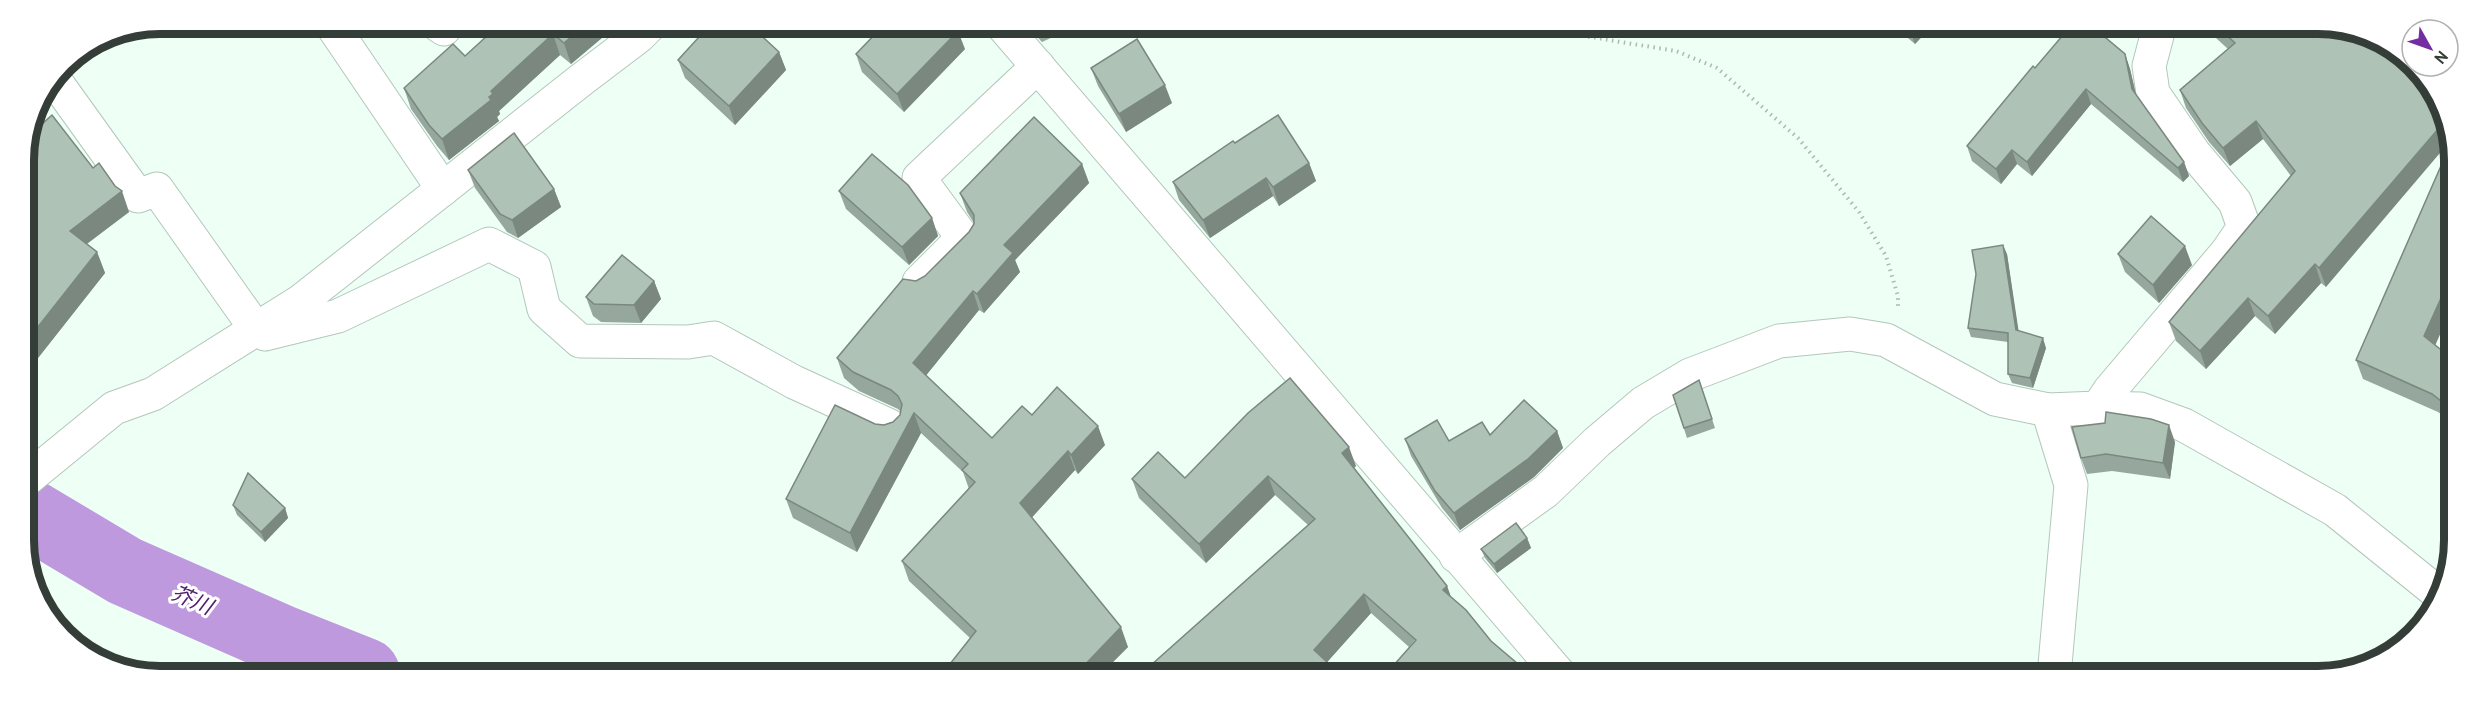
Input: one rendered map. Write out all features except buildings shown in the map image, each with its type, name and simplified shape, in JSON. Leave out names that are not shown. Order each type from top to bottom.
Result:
[{"type":"street","points":[[2098,408],[2109,390],[2227,252],[2244,227],[2235,202],[2194,153],[2153,93],[2149,66],[2157,34]]},
{"type":"street","points":[[338,35],[443,189]]},
{"type":"street","points":[[34,473],[114,408],[153,394],[301,301],[640,35]]},
{"type":"street","points":[[1011,35],[1552,666]]},
{"type":"street","points":[[919,282],[963,238],[919,178],[1038,66]]},
{"type":"street","points":[[59,86],[138,196],[157,189],[247,334]]},
{"type":"street","points":[[247,334],[338,316],[489,244],[534,267],[544,309],[580,341],[688,342],[714,338],[794,382],[890,426]]},
{"type":"street","points":[[1456,556],[1546,491],[1597,442],[1643,403],[1690,375],[1779,341],[1850,333],[1886,340],[1995,399],[2048,411],[2098,408],[2140,409],[2184,425],[2335,510],[2433,589]]},
{"type":"street","points":[[2048,411],[2071,486],[2055,666]]},
{"type":"path","points":[[1573,34],[1676,51],[1717,68],[1798,138],[1859,212],[1886,256],[1898,296],[1899,347]]},
{"type":"waterway","name":"芥川","points":[[34,517],[125,571],[347,666]]}]
